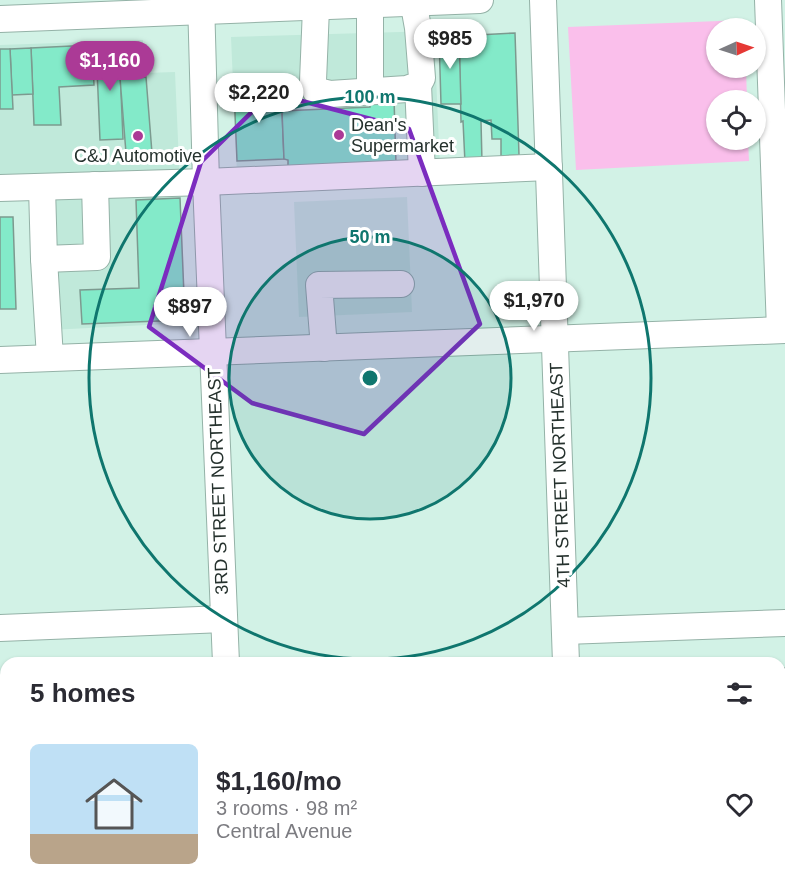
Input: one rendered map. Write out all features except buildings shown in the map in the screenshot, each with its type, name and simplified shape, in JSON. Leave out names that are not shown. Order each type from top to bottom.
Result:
[{"type":"street","points":[[0,19],[201,6],[316,8],[480,0]]},
{"type":"street","name":"4TH STREET NORTHEAST","points":[[543,0],[566,657]]},
{"type":"street","points":[[0,360],[782,330],[768,0]]},
{"type":"street","points":[[413,2],[418,28],[422,78],[418,85],[422,173]]},
{"type":"street","points":[[370,5],[370,90]]},
{"type":"street","name":"3RD STREET NORTHEAST","points":[[201,6],[226,657]]},
{"type":"street","points":[[316,8],[315,90],[330,94],[407,89],[418,85]]},
{"type":"street","points":[[0,188],[549,168]]},
{"type":"street","points":[[44,259],[97,257],[95,185]]},
{"type":"street","points":[[42,187],[50,358]]},
{"type":"street","points":[[324,348],[319,285],[401,284]]},
{"type":"street","points":[[0,628],[224,619]]},
{"type":"street","points":[[565,631],[785,623]]},
{"type":"highlighted area","points":[[271,93],[409,129],[480,324],[364,434],[252,403],[149,327],[201,162]]},
{"type":"shaded area","points":[[706,22],[706,78],[746,78],[747,90],[706,90],[706,150],[748,150],[749,161],[576,170],[568,27]]},
{"type":"shaded area","points":[[434,31],[440,167],[237,174],[231,37]]},
{"type":"shaded area","points":[[143,40],[145,73],[175,72],[186,323],[50,330],[44,181],[0,182],[0,45]]},
{"type":"shaded area","points":[[407,197],[412,312],[299,317],[294,202]]},
{"type":"place","name":"Dean's Supermarket","points":[[339,135]]},
{"type":"place","name":"C&J Automotive","points":[[138,136]]}]
